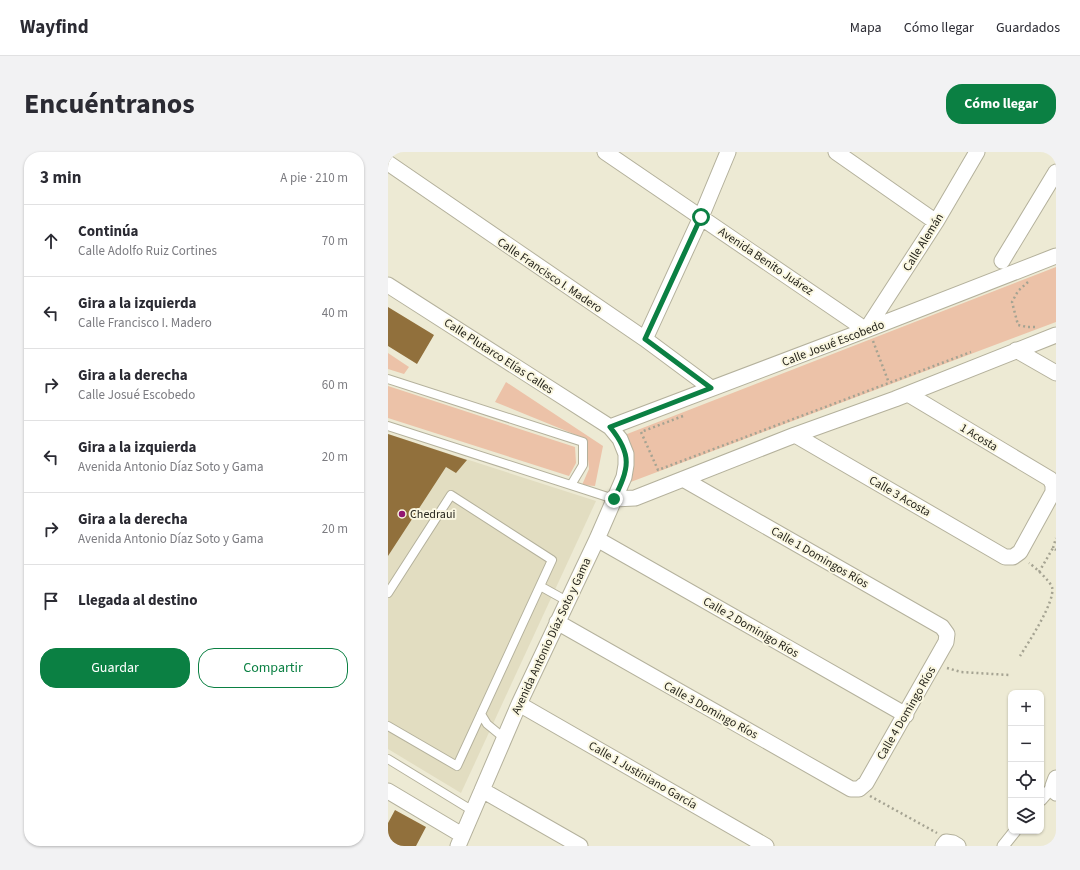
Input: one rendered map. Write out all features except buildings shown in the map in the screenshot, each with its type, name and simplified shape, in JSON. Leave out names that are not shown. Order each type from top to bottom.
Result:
[{"type":"street","name":"Avenida Benito Juárez","points":[[605,152],[866,330]]},
{"type":"street","points":[[645,339],[701,217],[728,152]]},
{"type":"street","points":[[836,152],[936,222]]},
{"type":"street","name":"Calle Alemán","points":[[866,330],[936,222],[977,152]]},
{"type":"street","name":"Calle Francisco I. Madero","points":[[388,163],[645,339],[711,388]]},
{"type":"street","points":[[1002,260],[1056,172]]},
{"type":"street","name":"Calle Josué Escobedo","points":[[610,427],[1056,256]]},
{"type":"street","name":"Calle Plutarco Elías Calles","points":[[388,285],[610,427]]},
{"type":"street","points":[[614,499],[634,498],[683,480],[795,435],[902,396],[1056,335]]},
{"type":"street","points":[[1016,350],[1056,373]]},
{"type":"street","name":"1 Acosta","points":[[902,396],[1050,479],[1053,485],[1053,492],[1020,552],[1011,555]]},
{"type":"street","name":"Avenida Antonio Díaz Soto y Gama","points":[[460,841],[519,704],[597,539],[624,477],[626,454],[620,439],[610,427]]},
{"type":"street","name":"Calle 3 Acosta","points":[[795,435],[1011,555]]},
{"type":"street","name":"Calle 1 Domingos Ríos","points":[[683,480],[942,627],[947,634],[946,642]]},
{"type":"street","name":"Calle 2 Dominigo Ríos","points":[[597,539],[906,715]]},
{"type":"street","name":"Calle 3 Domingo Ríos","points":[[557,622],[851,789],[863,786]]},
{"type":"street","name":"Calle 4 Domingo Ríos","points":[[863,786],[906,715],[946,642]]},
{"type":"street","name":"Calle 1 Justiniano García","points":[[519,704],[766,846]]},
{"type":"street","points":[[1043,798],[1055,786]]},
{"type":"street","points":[[388,790],[460,841]]},
{"type":"street","points":[[482,790],[580,846]]},
{"type":"street","points":[[1003,846],[1013,834]]},
{"type":"lane","points":[[388,379],[583,442],[582,465],[571,486]]},
{"type":"lane","points":[[388,426],[614,499]]},
{"type":"lane","points":[[388,593],[451,495],[552,560],[457,766],[388,726]]},
{"type":"lane","points":[[540,586],[567,601]]},
{"type":"lane","points":[[481,714],[487,724],[504,738]]},
{"type":"lane","points":[[388,759],[473,811]]},
{"type":"path","points":[[1031,279],[1018,291],[1012,302],[1018,325],[1038,327],[1031,330]]},
{"type":"path","points":[[866,330],[873,341],[889,383],[902,396]]},
{"type":"path","points":[[641,432],[658,470],[978,350]]},
{"type":"path","points":[[1039,572],[1055,549],[1056,538]]},
{"type":"path","points":[[1011,555],[1039,572],[1052,586],[1053,595],[1050,605],[1020,656]]},
{"type":"path","points":[[934,663],[954,671],[1010,676]]},
{"type":"path","points":[[863,786],[951,845]]},
{"type":"shaded area","points":[[1056,267],[1056,322],[628,483],[622,436]]},
{"type":"shaded area","points":[[388,353],[409,367],[404,374],[388,369]]},
{"type":"shaded area","points":[[506,382],[603,446],[595,486],[582,485],[589,469],[586,439],[495,402]]},
{"type":"shaded area","points":[[388,386],[575,447],[576,463],[569,476],[388,418]]},
{"type":"shaded area","points":[[388,434],[596,501],[461,793],[388,749]]},
{"type":"place","name":"Chedraui","points":[[402,514]]},
{"type":"route","points":[[614,499],[624,477],[626,454],[620,439],[610,427],[711,388],[645,339],[701,217]]}]
